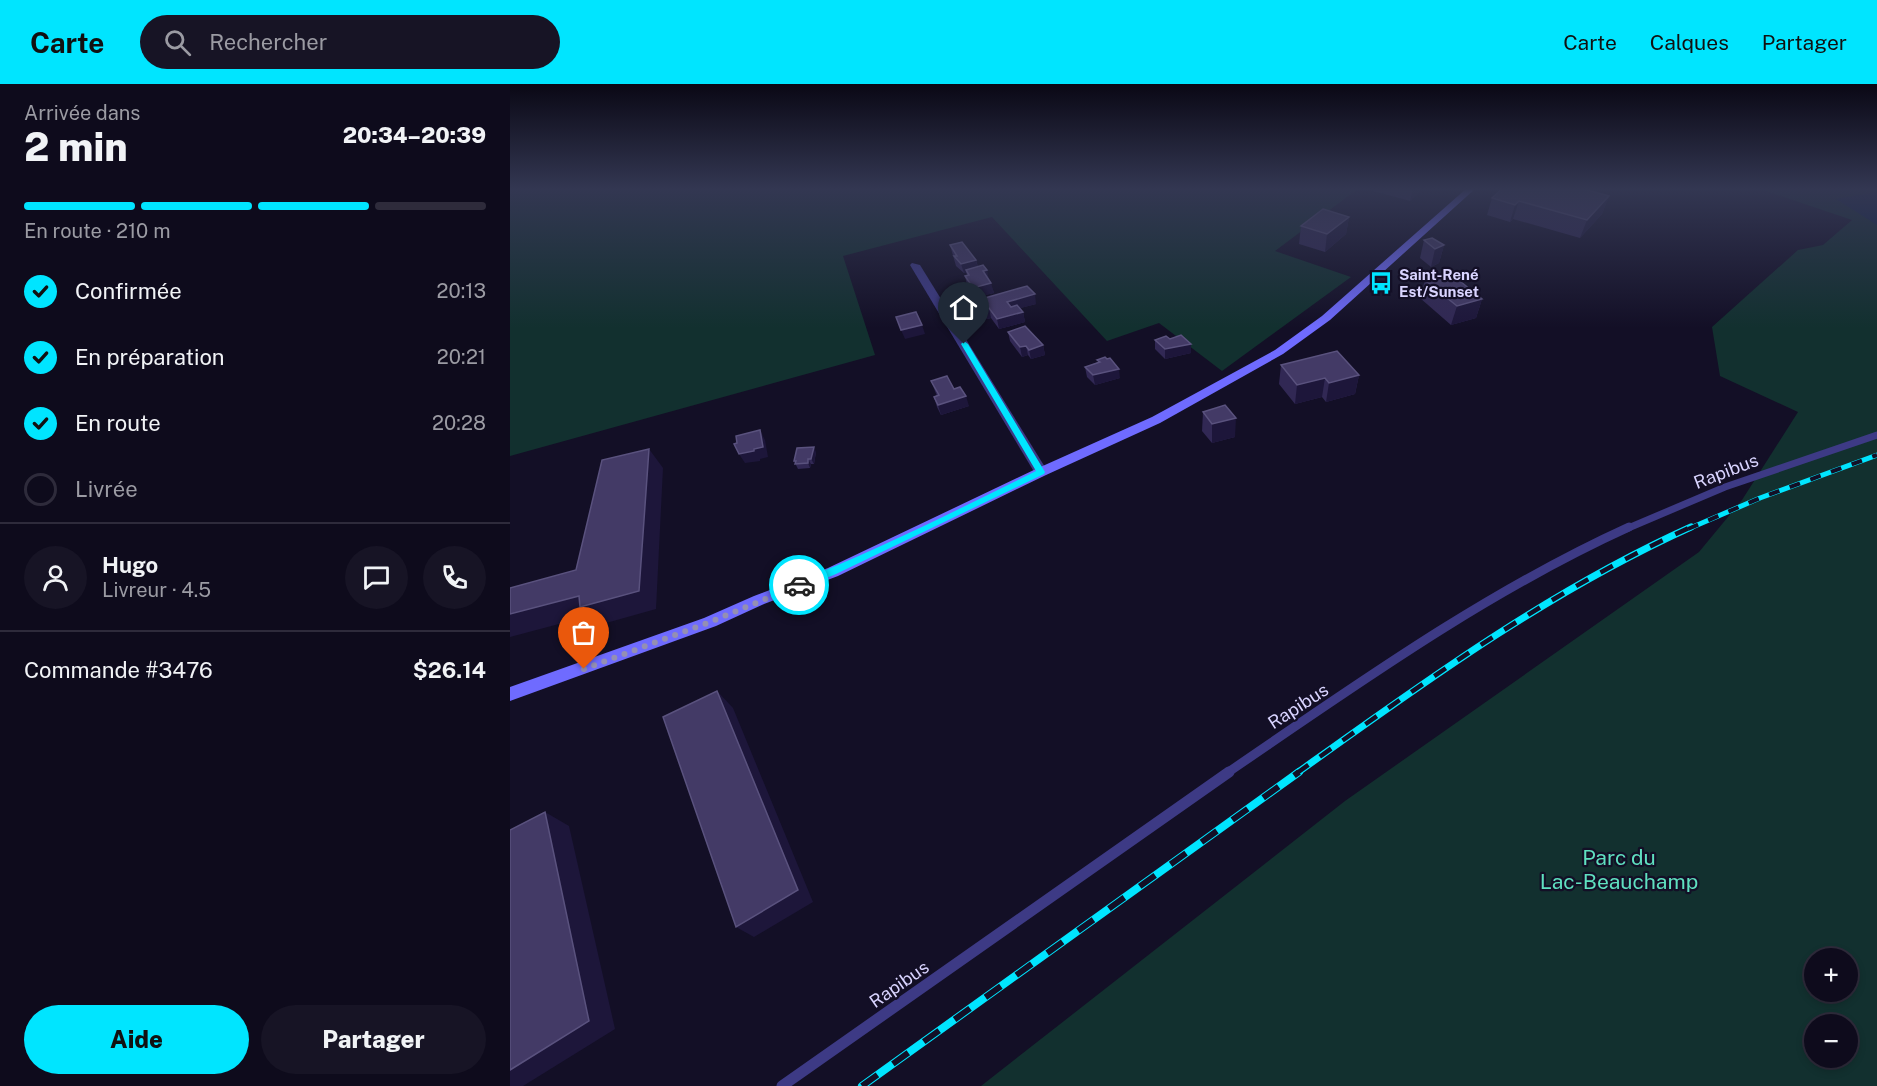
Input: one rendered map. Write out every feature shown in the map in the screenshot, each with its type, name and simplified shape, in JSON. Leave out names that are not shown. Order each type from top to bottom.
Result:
[{"type":"street","points":[[510,694],[710,622],[759,600],[833,572],[1041,472],[1156,420],[1279,352],[1354,295],[1420,235]]},
{"type":"street","points":[[915,265],[1041,472]]},
{"type":"lane","name":"Rapibus","points":[[782,1086],[1228,771],[1482,605],[1579,551],[1676,507],[1803,459],[1877,435]]},
{"type":"green space","points":[[510,235],[924,235],[843,256],[875,355],[510,456]]},
{"type":"green space","points":[[1008,235],[1297,235],[1275,251],[1351,277],[1222,371],[1159,323],[1107,341]]},
{"type":"green space","name":"Parc du Lac-Beauchamp","points":[[1835,235],[1877,235],[1877,1086],[981,1086],[1345,801],[1699,552],[1742,500],[1798,412],[1720,376],[1712,327],[1798,250],[1823,245]]},
{"type":"building","points":[[1432,238],[1444,245],[1435,249],[1424,240]]},
{"type":"building","points":[[962,242],[976,260],[961,264],[954,256],[957,256],[950,245]]},
{"type":"building","points":[[983,265],[987,270],[983,271],[991,283],[973,288],[965,276],[969,275],[966,270]]},
{"type":"building","points":[[1450,273],[1482,299],[1457,306],[1425,280]]},
{"type":"building","points":[[1027,286],[1035,294],[1007,302],[1011,307],[1017,305],[1023,312],[997,319],[989,308],[985,309],[978,300]]},
{"type":"building","points":[[916,312],[922,325],[901,330],[896,317]]},
{"type":"building","points":[[1025,326],[1043,345],[1029,350],[1026,346],[1020,347],[1008,332]]},
{"type":"building","points":[[1181,335],[1191,344],[1165,349],[1155,340],[1166,336],[1170,339]]},
{"type":"building","points":[[1337,351],[1359,375],[1329,383],[1325,378],[1297,385],[1281,365]]},
{"type":"building","points":[[1110,358],[1119,369],[1093,375],[1085,367],[1100,362],[1097,360]]},
{"type":"building","points":[[947,376],[954,389],[960,387],[966,396],[938,405],[934,397],[939,395],[931,381]]},
{"type":"building","points":[[1225,405],[1236,418],[1212,424],[1203,412]]},
{"type":"building","points":[[760,430],[763,447],[739,454],[734,444],[737,443],[736,436]]},
{"type":"building","points":[[814,447],[808,463],[795,464],[797,448]]},
{"type":"building","points":[[649,449],[639,591],[580,607],[579,596],[510,614],[510,588],[576,570],[602,460]]},
{"type":"building","points":[[717,691],[798,890],[736,927],[663,717]]},
{"type":"building","points":[[545,812],[589,1021],[510,1070],[510,830]]},
{"type":"railway","points":[[1688,529],[1760,498],[1877,455]]},
{"type":"railway","points":[[1297,773],[1440,672],[1537,609],[1638,552],[1691,527]]},
{"type":"railway","points":[[862,1086],[1299,772]]},
{"type":"way so far","points":[[584,669],[710,622],[799,585]]},
{"type":"place","name":"Saint-René Est/Sunset","points":[[1381,283]]},
{"type":"route","points":[[799,585],[833,572],[951,517],[1041,472],[964,344]]}]
